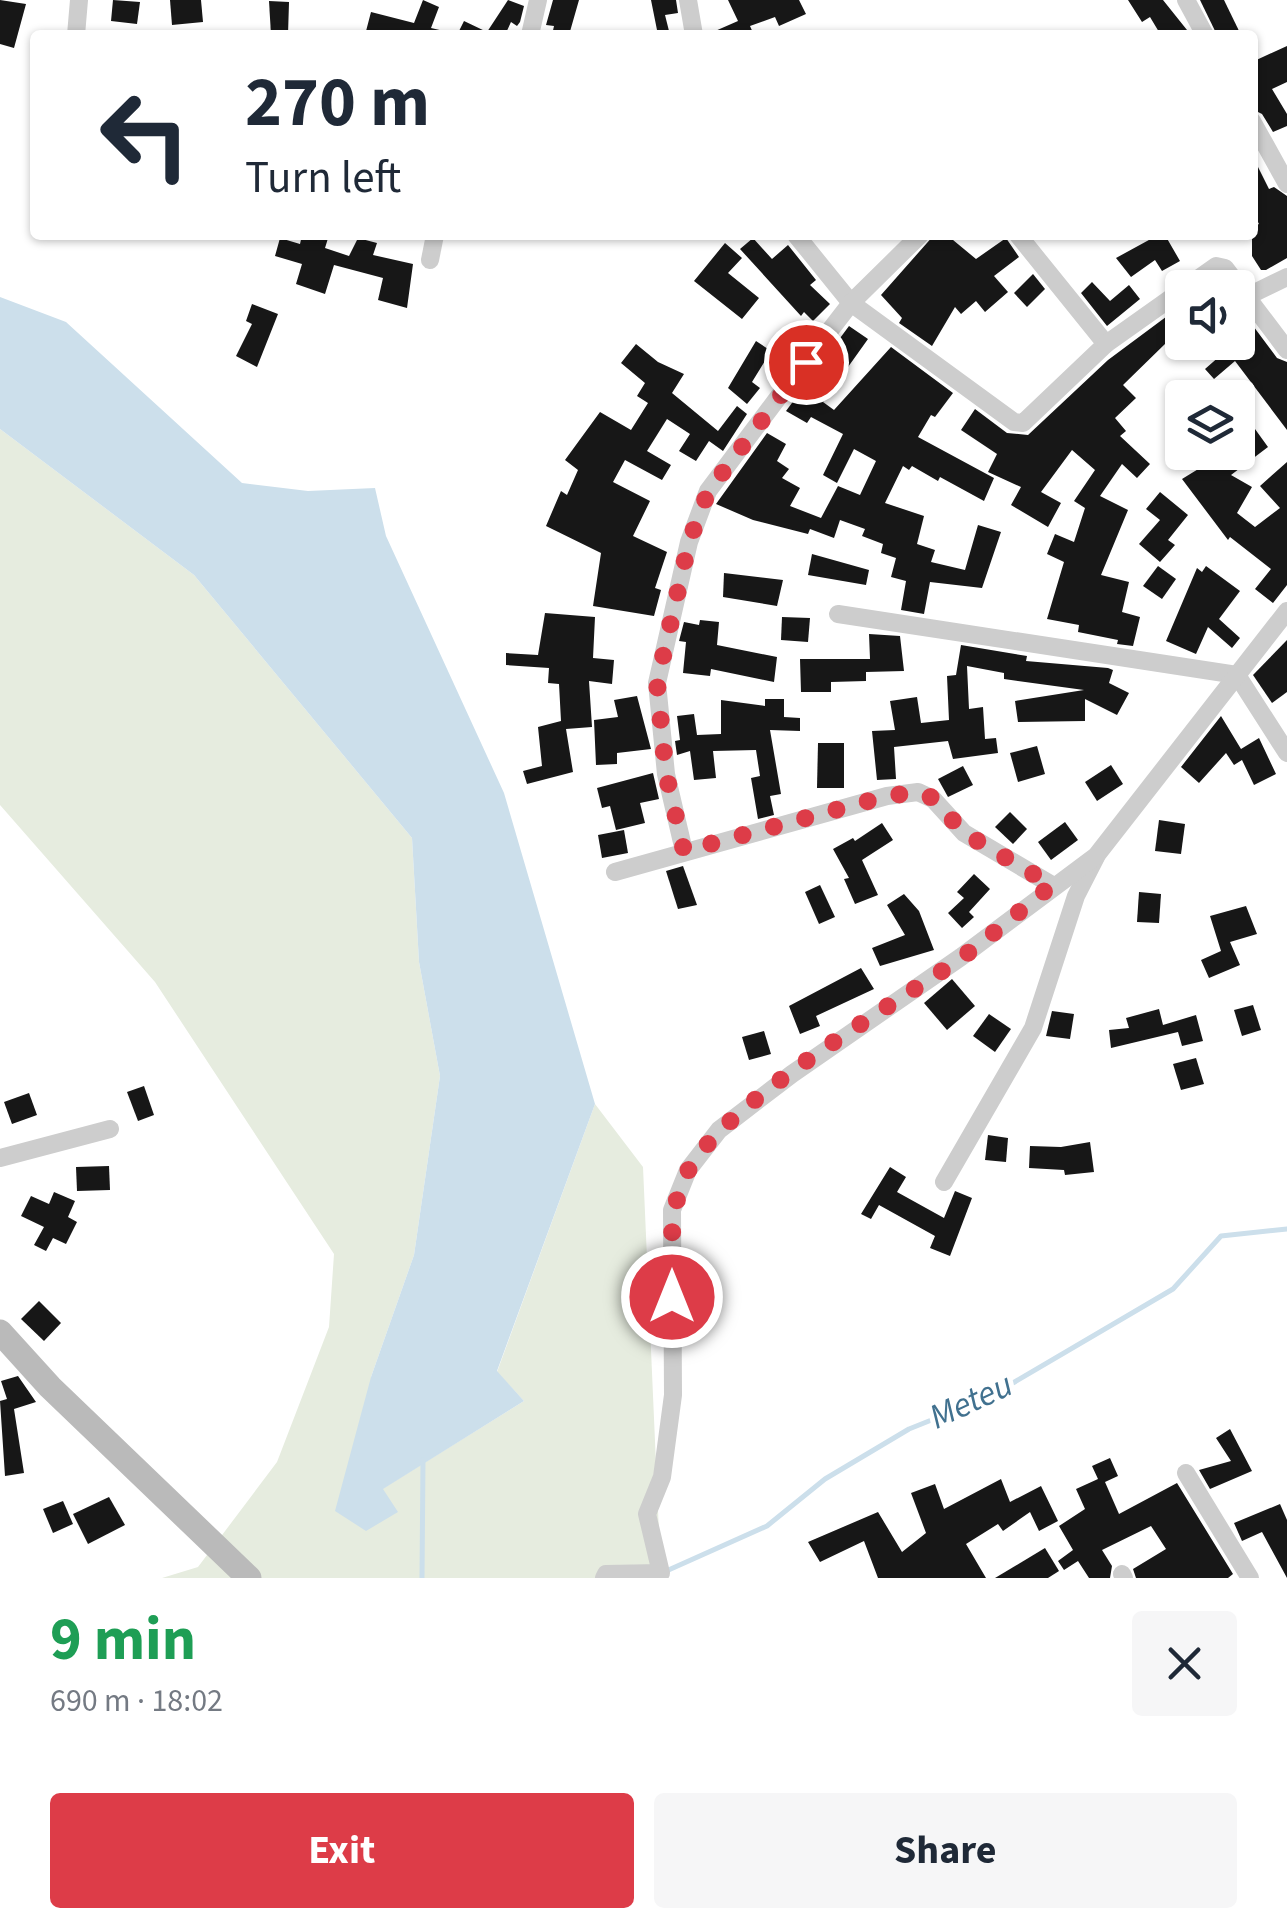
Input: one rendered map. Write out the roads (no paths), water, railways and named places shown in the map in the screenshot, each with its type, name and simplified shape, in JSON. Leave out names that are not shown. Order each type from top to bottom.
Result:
[{"type":"street","points":[[76,30],[79,0]]},
{"type":"street","points":[[531,30],[538,0]]},
{"type":"street","points":[[688,0],[693,30]]},
{"type":"street","points":[[1186,0],[1202,30]]},
{"type":"street","points":[[1258,133],[1287,184]]},
{"type":"street","points":[[430,260],[434,240]]},
{"type":"street","points":[[800,240],[852,303],[1014,422],[1023,424],[1106,344],[1165,302]]},
{"type":"street","points":[[684,851],[666,774],[657,683],[689,542],[708,492],[852,303],[915,240]]},
{"type":"street","points":[[1022,240],[1106,344]]},
{"type":"street","points":[[1255,292],[1287,276]]},
{"type":"street","points":[[1255,306],[1287,350]]},
{"type":"street","points":[[944,1182],[1033,1028],[1076,896],[1096,856],[1287,611]]},
{"type":"street","points":[[838,614],[1237,675],[1287,754]]},
{"type":"street","points":[[615,872],[887,796],[918,792],[933,798],[964,833],[1052,885]]},
{"type":"street","points":[[604,1578],[606,1574],[661,1573],[647,1514],[662,1477],[673,1396],[672,1210],[688,1170],[720,1130],[792,1074],[961,958],[1052,885],[1096,856]]},
{"type":"street","points":[[0,1158],[110,1129]]},
{"type":"street","points":[[0,1332],[249,1578]]},
{"type":"street","points":[[1186,1472],[1250,1578]]},
{"type":"water","points":[[0,297],[66,322],[242,483],[308,491],[375,488],[386,536],[504,793],[595,1104],[497,1371],[524,1401],[383,1489],[398,1512],[366,1531],[335,1511],[371,1377],[414,1255],[440,1076],[419,962],[412,838],[194,575],[0,429]]},
{"type":"waterway","name":"Meteu","points":[[664,1572],[767,1526],[825,1479],[909,1429],[989,1397],[1173,1289],[1221,1236],[1287,1229]]},
{"type":"waterway","points":[[422,1578],[423,1460]]}]
